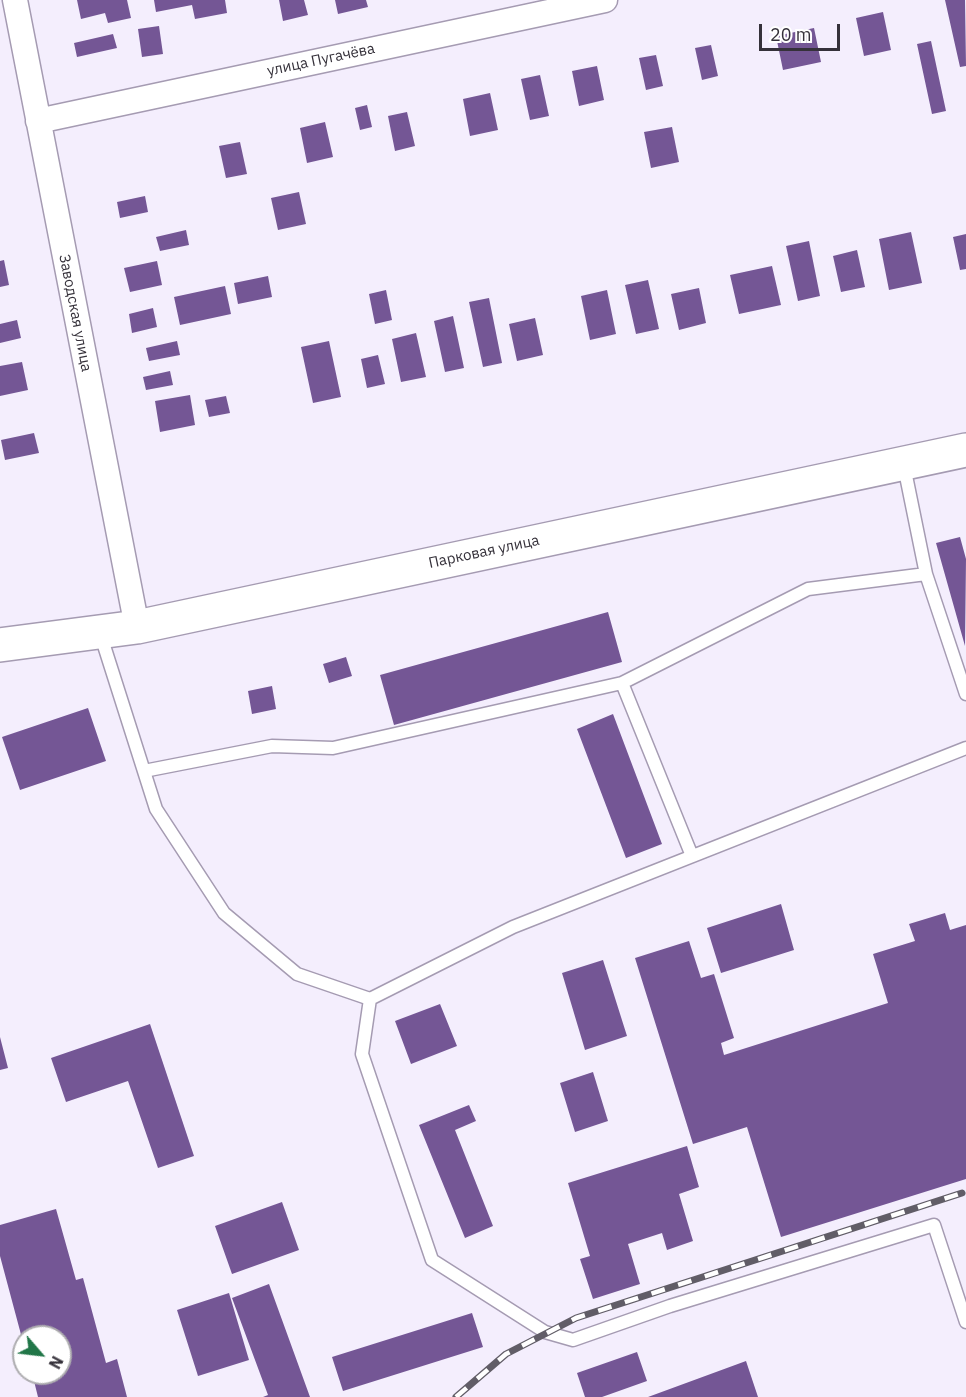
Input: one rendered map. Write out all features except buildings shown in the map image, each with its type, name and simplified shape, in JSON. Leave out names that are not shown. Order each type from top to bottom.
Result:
[{"type":"main road","name":"Парковая улица","points":[[0,645],[136,627],[966,450]]},
{"type":"street","name":"Заводская улица","points":[[15,0],[136,627]]},
{"type":"street","name":"улица Пугачёва","points":[[38,121],[604,0]]},
{"type":"lane","points":[[903,462],[926,574],[966,694]]},
{"type":"lane","points":[[144,771],[272,746],[333,748],[622,683],[808,589],[926,574]]},
{"type":"lane","points":[[100,632],[156,809],[224,913],[297,974],[370,999],[513,927],[966,748]]},
{"type":"lane","points":[[622,683],[692,856]]},
{"type":"lane","points":[[370,999],[362,1054],[432,1260],[545,1332],[573,1340],[670,1306],[934,1225],[966,1322]]},
{"type":"railway","points":[[456,1397],[506,1354],[576,1318],[962,1193]]}]
